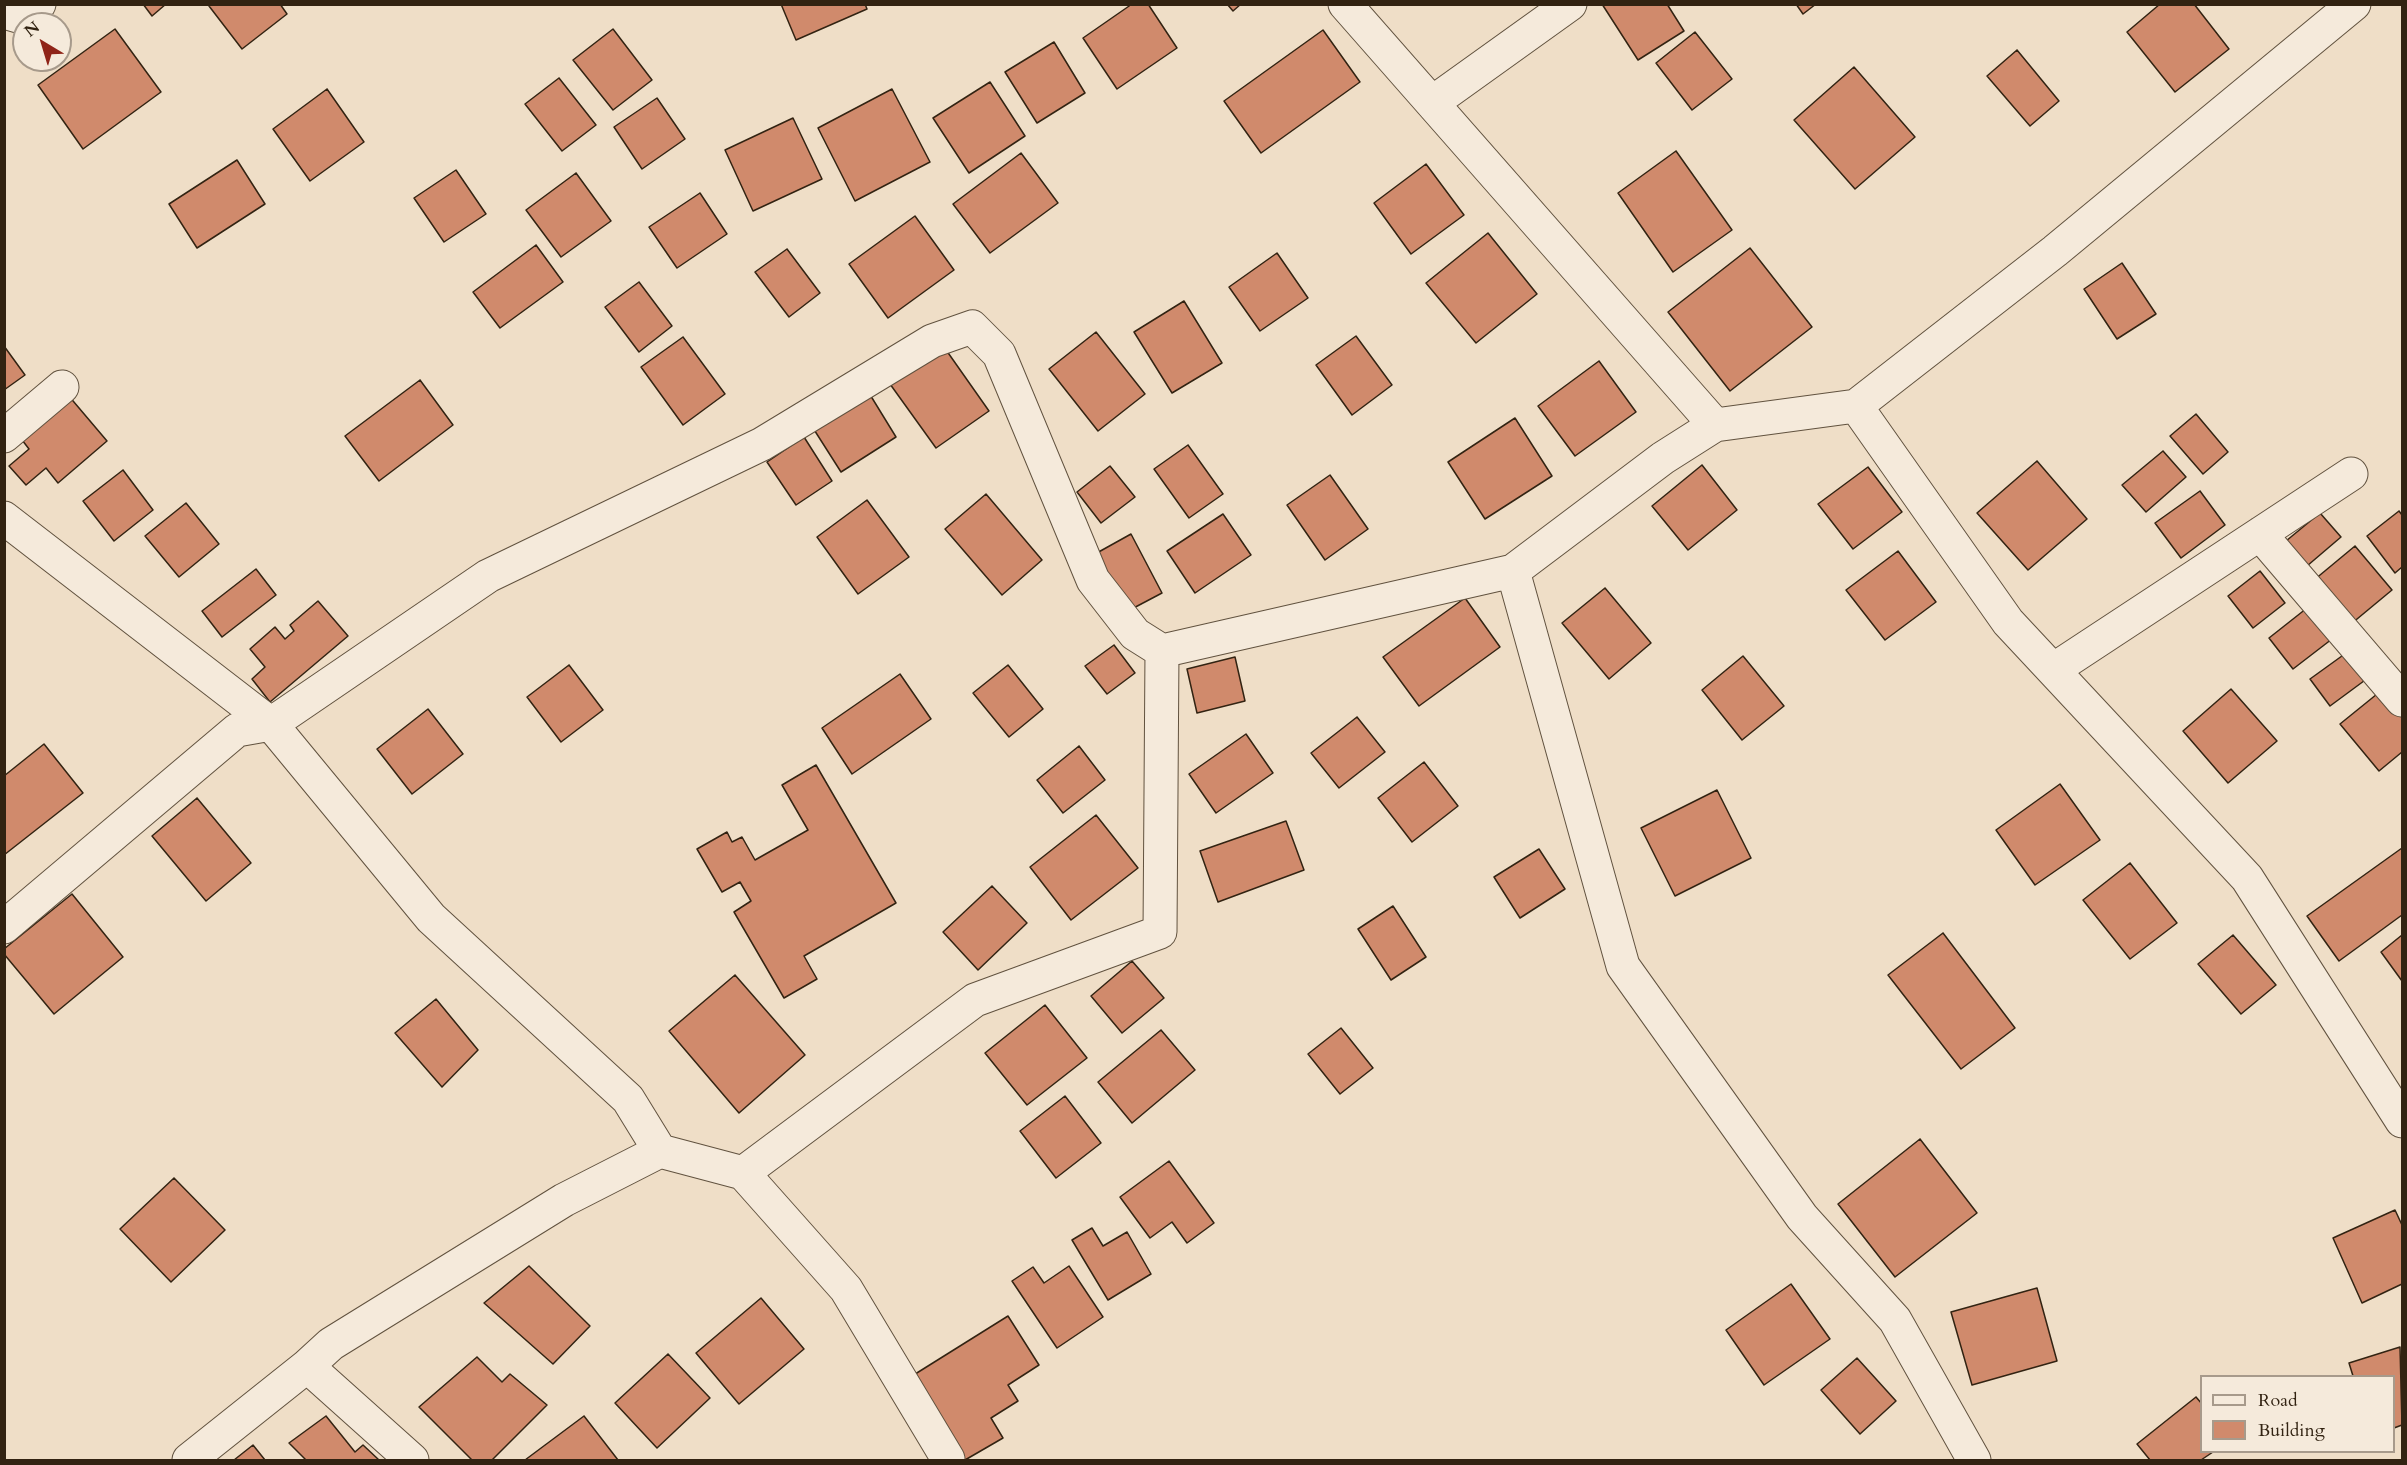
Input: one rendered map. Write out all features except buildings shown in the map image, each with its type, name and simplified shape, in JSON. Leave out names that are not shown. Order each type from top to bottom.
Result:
[{"type":"street","points":[[4,12],[21,17],[39,4]]},
{"type":"street","points":[[1345,4],[1715,425]]},
{"type":"street","points":[[1432,103],[1570,4]]},
{"type":"street","points":[[4,927],[237,730],[271,724],[488,576],[762,444],[932,341],[972,327],[999,354],[1093,580],[1135,634],[1162,651],[1513,571],[1663,458],[1715,425],[1856,406],[2064,243],[2354,4]]},
{"type":"street","points":[[4,436],[62,387]]},
{"type":"street","points":[[1856,406],[2008,622],[2247,878],[2403,1121]]},
{"type":"street","points":[[2053,670],[2351,474]]},
{"type":"street","points":[[4,518],[271,724],[430,918],[628,1099],[660,1151]]},
{"type":"street","points":[[2260,534],[2403,700]]},
{"type":"street","points":[[1513,571],[1623,966],[1802,1217],[1895,1320],[1974,1461]]},
{"type":"street","points":[[742,1173],[975,1000],[1160,932],[1162,651]]},
{"type":"street","points":[[189,1461],[331,1344],[564,1200],[660,1151],[742,1173],[846,1289],[948,1459]]},
{"type":"street","points":[[307,1366],[412,1461]]}]
